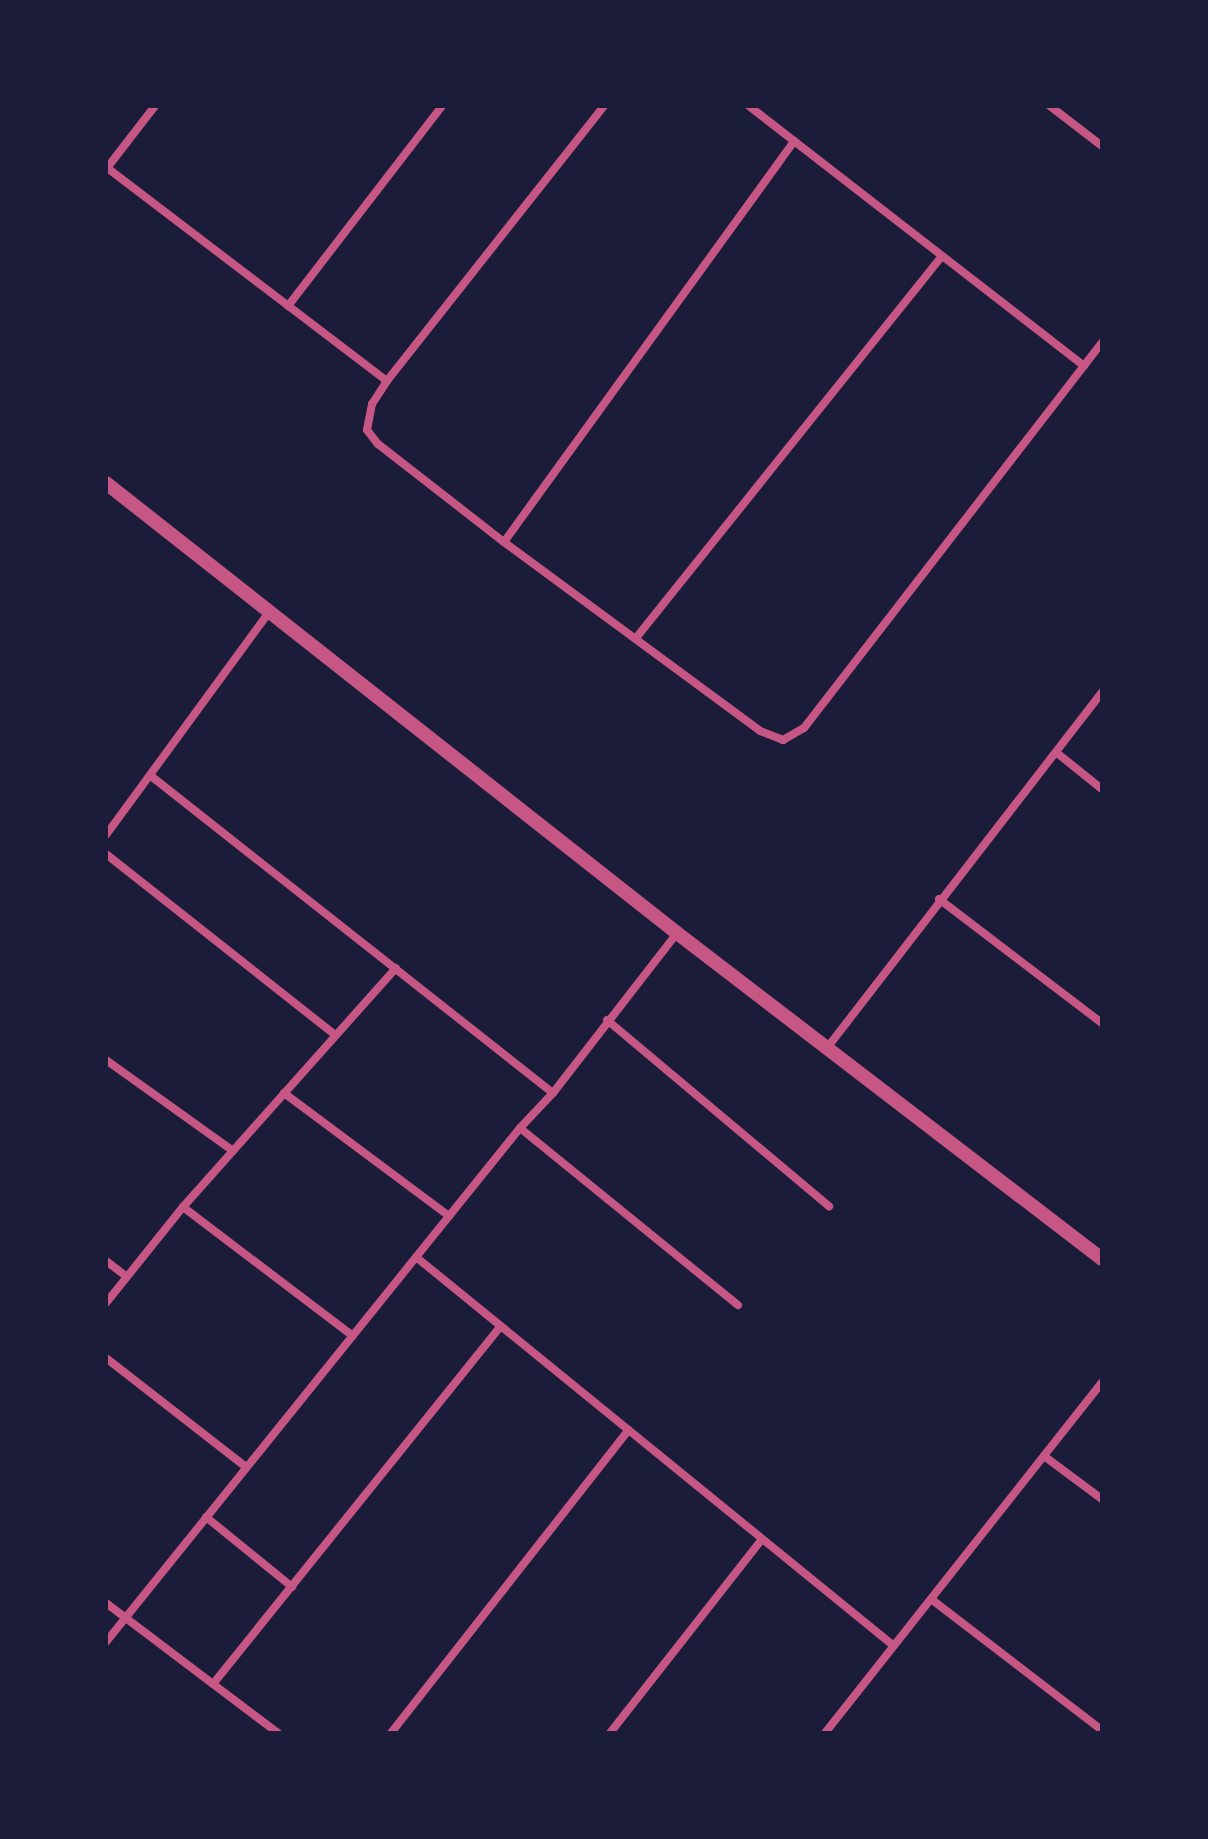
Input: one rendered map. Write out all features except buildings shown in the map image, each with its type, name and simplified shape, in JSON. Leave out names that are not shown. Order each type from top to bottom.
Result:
[{"type":"street","points":[[155,106],[106,167],[387,381]]},
{"type":"street","points":[[288,306],[442,106]]},
{"type":"street","points":[[604,106],[387,381],[372,404],[367,430],[378,444],[504,542],[760,731],[783,740],[804,728],[1102,342]]},
{"type":"street","points":[[749,106],[1084,366]]},
{"type":"street","points":[[1050,106],[1102,146]]},
{"type":"street","points":[[504,542],[794,141]]},
{"type":"street","points":[[636,638],[942,256]]},
{"type":"street","points":[[106,483],[677,933],[1102,1259]]},
{"type":"street","points":[[106,835],[270,611]]},
{"type":"street","points":[[827,1048],[939,899],[1102,692]]},
{"type":"street","points":[[1057,753],[1102,789]]},
{"type":"street","points":[[151,776],[553,1093]]},
{"type":"street","points":[[106,854],[335,1035]]},
{"type":"street","points":[[939,899],[1102,1023]]},
{"type":"street","points":[[106,1642],[520,1128],[553,1093],[677,933]]},
{"type":"street","points":[[106,1303],[183,1207],[396,968]]},
{"type":"street","points":[[607,1020],[829,1206]]},
{"type":"street","points":[[106,1060],[233,1151]]},
{"type":"street","points":[[284,1093],[449,1216]]},
{"type":"street","points":[[520,1128],[738,1305]]},
{"type":"street","points":[[183,1207],[353,1336]]},
{"type":"street","points":[[416,1257],[894,1646]]},
{"type":"street","points":[[106,1261],[127,1277]]},
{"type":"street","points":[[213,1684],[501,1326]]},
{"type":"street","points":[[106,1358],[246,1467]]},
{"type":"street","points":[[827,1732],[1102,1382]]},
{"type":"street","points":[[391,1733],[629,1430]]},
{"type":"street","points":[[1044,1456],[1102,1499]]},
{"type":"street","points":[[206,1517],[292,1587]]},
{"type":"street","points":[[610,1733],[762,1539]]},
{"type":"street","points":[[931,1599],[1102,1730]]},
{"type":"street","points":[[106,1603],[278,1733]]}]
